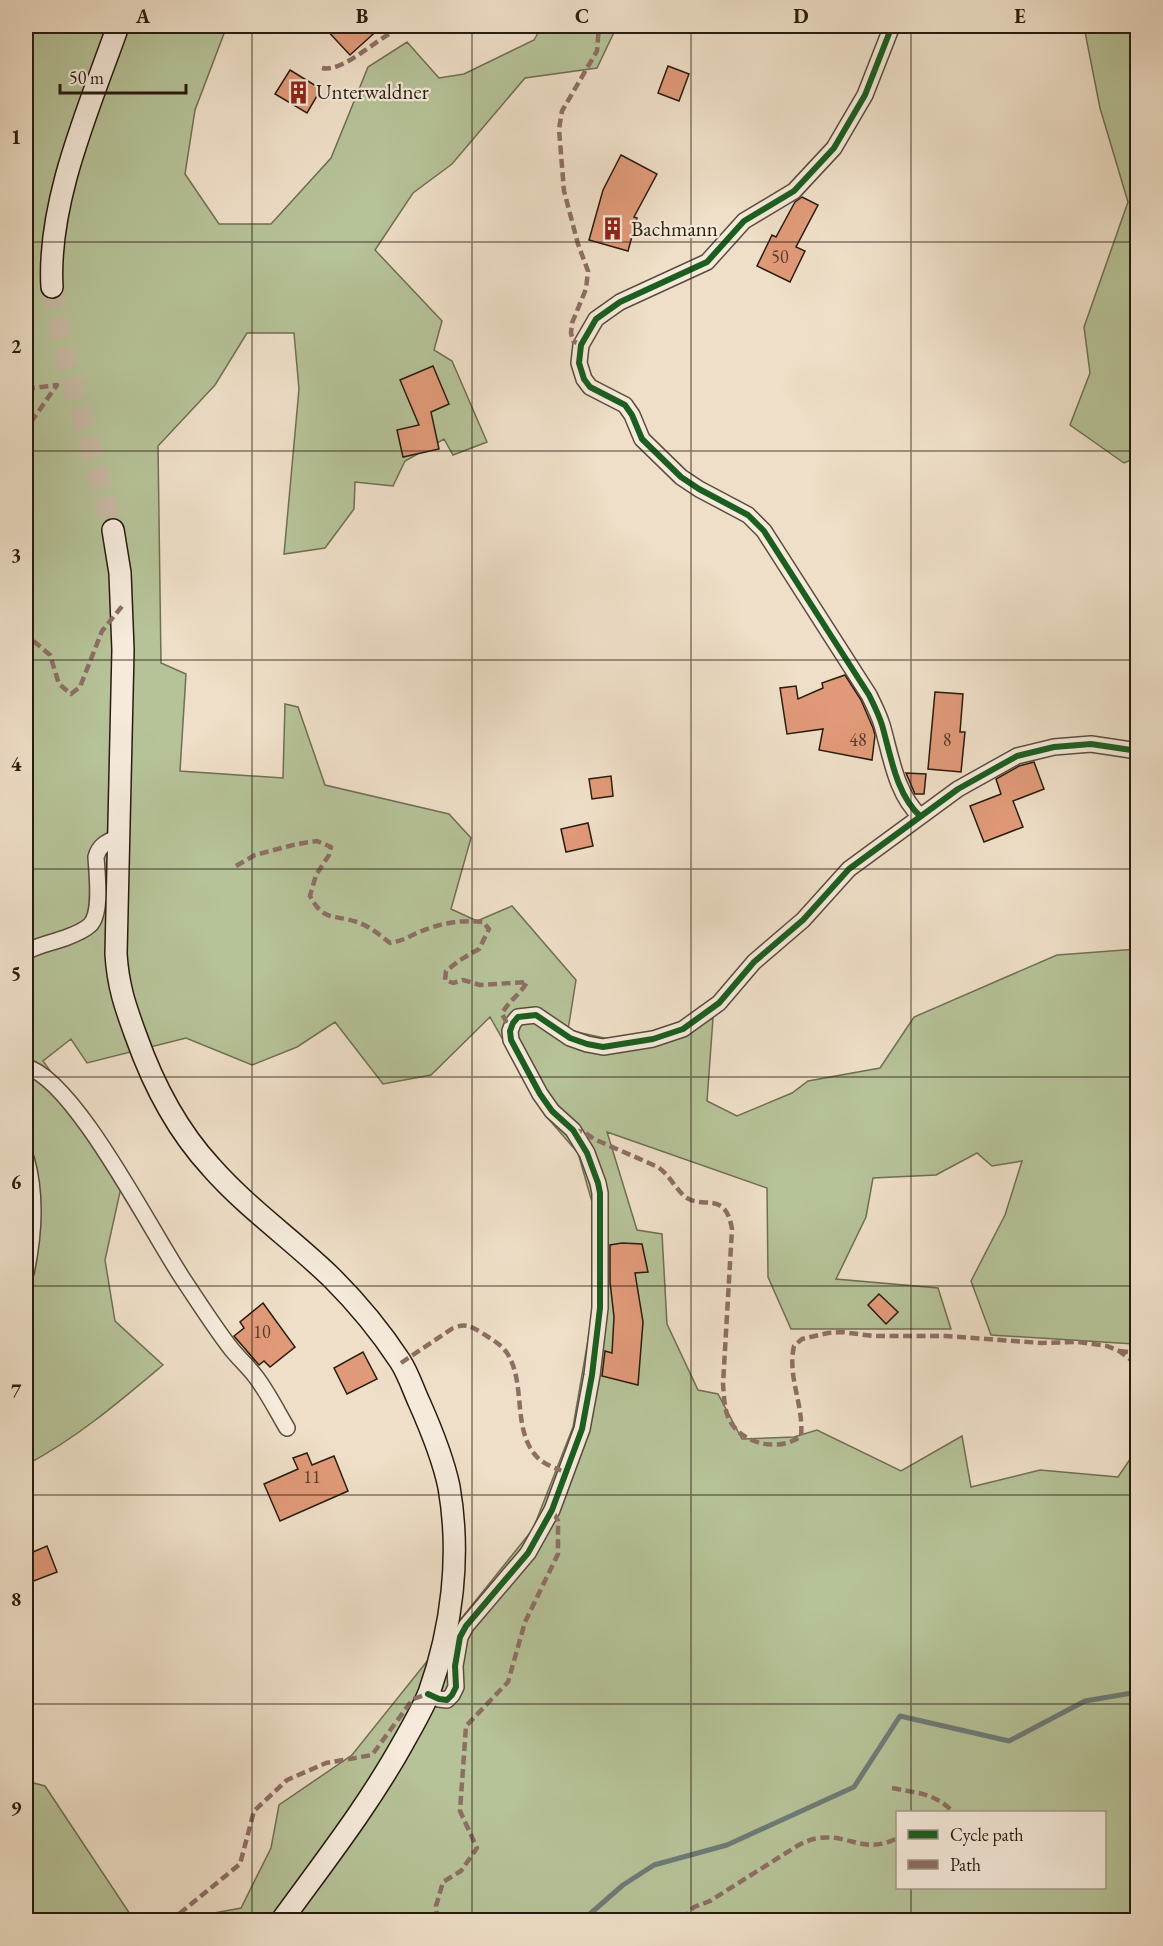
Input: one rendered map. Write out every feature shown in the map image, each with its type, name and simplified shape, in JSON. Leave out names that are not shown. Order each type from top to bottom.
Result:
[{"type":"main road","points":[[52,286],[51,261],[60,203],[70,165],[118,26]]},
{"type":"main road","points":[[113,530],[123,605],[116,942],[119,988],[147,1067],[174,1120],[211,1168],[331,1278],[361,1310],[401,1363],[434,1434],[448,1486],[454,1534],[454,1578],[449,1620],[428,1694],[381,1784],[282,1920]]},
{"type":"street","points":[[892,26],[865,95],[834,148],[794,191],[744,221],[707,262],[620,302],[596,319],[581,345],[579,356],[584,379],[590,387],[625,405],[642,439],[681,477],[699,489],[748,514],[764,531],[869,694],[881,723],[894,770],[910,806],[920,816]]},
{"type":"street","points":[[428,1694],[447,1700],[452,1695],[456,1687],[456,1660],[460,1637],[466,1626],[528,1553],[552,1510],[582,1429],[592,1375],[600,1308],[600,1193],[587,1153],[573,1130],[552,1111],[540,1094],[514,1047],[510,1031],[513,1023],[518,1017],[536,1015],[570,1038],[603,1047],[653,1039],[683,1029],[719,1003],[754,962],[803,920],[849,869],[958,789],[1017,756],[1054,747],[1091,744],[1137,751]]},
{"type":"street","points":[[26,952],[88,928],[97,911],[96,857],[98,849],[118,837]]},
{"type":"street","points":[[26,1067],[33,1069],[64,1096],[90,1130],[113,1163],[183,1280],[228,1344],[256,1377],[287,1428]]},
{"type":"street","points":[[26,1158],[30,1172],[34,1212],[26,1273]]},
{"type":"green space","points":[[26,26],[232,26],[225,31],[195,110],[185,174],[219,224],[271,224],[331,158],[368,67],[407,42],[439,78],[464,74],[534,40],[542,26],[617,26],[597,68],[525,78],[452,164],[413,193],[375,250],[442,321],[434,350],[452,361],[487,442],[453,455],[444,439],[405,461],[393,486],[355,482],[354,509],[325,548],[284,554],[299,389],[294,333],[247,333],[215,385],[158,446],[161,663],[186,674],[180,771],[283,778],[285,704],[298,707],[325,785],[449,814],[471,838],[451,909],[477,921],[512,906],[576,980],[568,1030],[613,1040],[675,1029],[713,1018],[707,1101],[737,1116],[792,1093],[808,1081],[880,1068],[914,1017],[1057,955],[1137,949],[1138,1342],[1134,1344],[991,1335],[971,1281],[1005,1215],[1022,1161],[992,1166],[977,1153],[936,1175],[873,1178],[866,1217],[836,1279],[938,1288],[951,1329],[791,1329],[768,1277],[767,1188],[607,1132],[637,1230],[662,1234],[667,1324],[698,1390],[718,1394],[742,1439],[794,1437],[817,1430],[901,1471],[962,1436],[971,1487],[1040,1470],[1118,1477],[1137,1449],[1137,1920],[177,1920],[241,1908],[271,1848],[279,1805],[352,1755],[533,1529],[573,1427],[592,1317],[596,1216],[578,1153],[546,1116],[490,1017],[431,1075],[383,1084],[335,1022],[297,1047],[252,1065],[186,1038],[87,1063],[71,1039],[43,1061],[124,1174],[105,1260],[115,1321],[163,1365],[114,1406],[26,1465]]},
{"type":"green space","points":[[1089,26],[1137,26],[1138,457],[1124,463],[1070,425],[1090,373],[1084,327],[1128,202],[1100,108],[1085,32]]},
{"type":"green space","points":[[26,1781],[45,1786],[134,1920],[26,1920]]},
{"type":"building","points":[[323,26],[382,26],[350,55]]},
{"type":"building","points":[[668,66],[689,74],[679,101],[658,93]]},
{"type":"building","name":"Unterwaldner","points":[[290,70],[321,89],[307,113],[275,94]]},
{"type":"building","points":[[621,155],[657,174],[634,217],[637,218],[628,251],[589,240],[603,190]]},
{"type":"building","points":[[802,197],[818,205],[796,247],[805,251],[790,282],[757,266],[772,235],[776,237],[795,202]]},
{"type":"building","points":[[433,366],[449,404],[431,412],[439,449],[403,457],[397,430],[419,425],[400,380]]},
{"type":"building","points":[[845,675],[861,700],[873,728],[875,735],[872,760],[819,750],[823,729],[787,734],[780,688],[796,686],[798,699],[823,688],[822,683]]},
{"type":"building","points":[[935,692],[963,694],[960,732],[965,732],[961,772],[928,769]]},
{"type":"building","points":[[1034,762],[1044,789],[1013,801],[1023,827],[984,842],[970,806],[1001,794],[996,779],[1019,766]]},
{"type":"building","points":[[906,773],[926,774],[924,794],[915,794]]},
{"type":"building","points":[[611,776],[613,796],[592,799],[589,779]]},
{"type":"building","points":[[588,823],[593,846],[566,852],[561,829]]},
{"type":"building","points":[[642,1244],[648,1272],[635,1273],[643,1322],[638,1385],[602,1376],[605,1351],[612,1353],[614,1317],[610,1282],[610,1245]]},
{"type":"building","points":[[879,1294],[898,1312],[886,1324],[868,1305]]},
{"type":"building","points":[[263,1303],[295,1347],[270,1367],[264,1361],[259,1365],[234,1336],[244,1328],[240,1322]]},
{"type":"building","points":[[363,1352],[377,1379],[347,1394],[334,1368]]},
{"type":"building","points":[[307,1453],[312,1465],[334,1456],[348,1491],[280,1521],[264,1484],[298,1469],[293,1458]]},
{"type":"building","points":[[47,1546],[57,1572],[26,1584],[26,1555]]},
{"type":"waterway","points":[[583,1920],[623,1885],[654,1865],[727,1845],[854,1787],[900,1716],[1009,1741],[1085,1701],[1138,1692]]},
{"type":"tunnel","points":[[52,287],[64,353],[113,530]]},
{"type":"marked path","points":[[322,68],[330,68],[350,60],[397,30],[420,26]]},
{"type":"marked path","points":[[581,345],[573,341],[571,333],[572,323],[586,289],[588,271],[578,244],[564,191],[559,129],[562,111],[597,51],[599,26]]},
{"type":"marked path","points":[[26,389],[57,385],[26,429]]},
{"type":"marked path","points":[[26,630],[30,638],[50,655],[59,684],[71,694],[80,687],[102,631],[123,605]]},
{"type":"marked path","points":[[236,866],[255,855],[317,841],[331,847],[329,855],[316,875],[310,896],[325,914],[361,924],[390,943],[441,925],[466,921],[483,922],[489,929],[479,949],[446,971],[445,980],[453,983],[463,980],[480,985],[527,982],[502,1014],[507,1023],[513,1023]]},
{"type":"marked path","points":[[573,1130],[584,1132],[594,1139],[658,1167],[690,1200],[718,1205],[729,1216],[732,1229],[724,1397],[728,1417],[733,1426],[750,1439],[771,1445],[782,1444],[801,1436],[792,1357],[794,1346],[802,1339],[828,1333],[842,1332],[873,1336],[945,1336],[1042,1343],[1078,1342],[1107,1346],[1119,1351],[1138,1365]]},
{"type":"marked path","points":[[401,1363],[457,1326],[471,1327],[499,1344],[513,1365],[522,1421],[530,1447],[538,1458],[567,1473]]},
{"type":"marked path","points":[[1119,1351],[1138,1353]]},
{"type":"marked path","points":[[437,1920],[436,1906],[443,1882],[461,1871],[477,1848],[460,1811],[466,1726],[508,1682],[525,1622],[558,1554],[558,1521],[552,1510]]},
{"type":"marked path","points":[[126,1920],[179,1914],[240,1864],[254,1811],[287,1780],[326,1763],[372,1755],[413,1699],[428,1694]]},
{"type":"marked path","points":[[892,1788],[932,1797],[952,1811]]},
{"type":"marked path","points":[[683,1920],[694,1907],[710,1901],[808,1841],[830,1838],[876,1845],[896,1839]]},
{"type":"marked path","points":[[735,1920],[761,1916],[791,1920]]},
{"type":"marked path","points":[[1137,1920],[1138,1916]]},
{"type":"cycle path","points":[[892,26],[865,95],[834,148],[794,191],[744,221],[707,262],[620,302],[596,319],[581,345],[579,363],[584,379],[590,387],[625,405],[642,439],[681,477],[748,515],[764,531],[869,695],[881,721],[900,786],[905,797],[920,816]]},
{"type":"cycle path","points":[[428,1694],[447,1700],[452,1695],[456,1687],[455,1666],[460,1637],[466,1626],[528,1553],[552,1510],[582,1429],[592,1375],[600,1308],[600,1193],[598,1183],[587,1153],[573,1130],[552,1111],[540,1094],[511,1040],[510,1031],[513,1023],[518,1017],[536,1015],[570,1038],[603,1047],[653,1039],[683,1029],[719,1003],[754,962],[803,920],[849,869],[958,789],[1017,756],[1054,747],[1091,744],[1138,751]]},
{"type":"place","name":"Unterwaldner","points":[[298,92]]},
{"type":"place","name":"Bachmann","points":[[613,229]]}]
